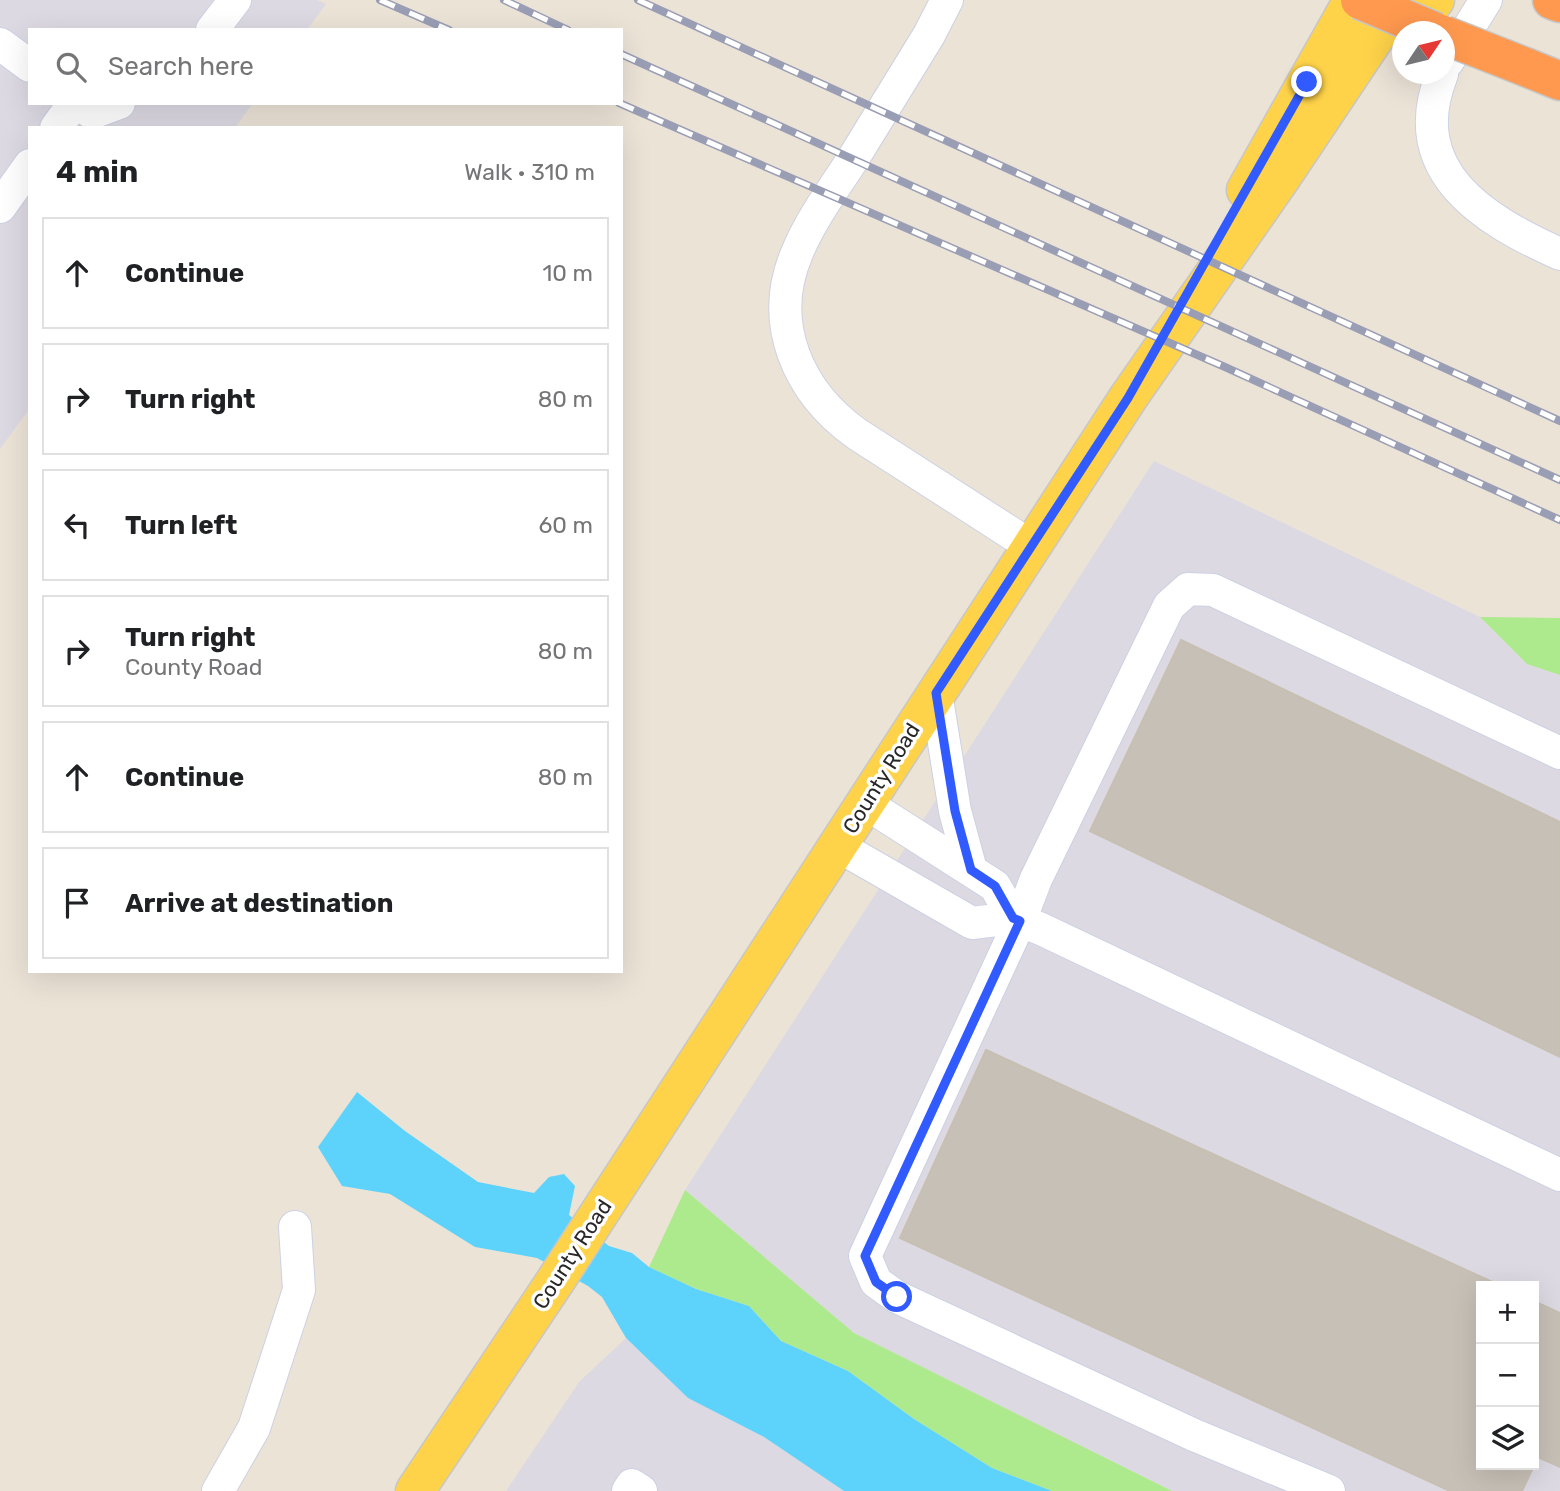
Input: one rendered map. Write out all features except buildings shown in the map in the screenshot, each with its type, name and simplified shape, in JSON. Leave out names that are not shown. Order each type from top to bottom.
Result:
[{"type":"highway","points":[[1360,0],[1410,21]]},
{"type":"highway","points":[[1552,0],[1560,3]]},
{"type":"highway","points":[[1455,39],[1544,74]]},
{"type":"main road","points":[[1128,398],[1353,0]]},
{"type":"main road","name":"County Road","points":[[415,1491],[556,1280],[1128,398],[1282,178],[1400,0]]},
{"type":"main road","points":[[1419,21],[1435,0]]},
{"type":"main road","points":[[1282,178],[1359,97],[1392,54]]},
{"type":"lane","points":[[214,28],[235,0]]},
{"type":"lane","points":[[947,0],[929,35],[801,243],[788,284],[787,328],[794,356],[806,383],[834,416],[857,434],[1031,546]]},
{"type":"lane","points":[[1455,50],[1486,0]]},
{"type":"lane","points":[[0,44],[28,65]]},
{"type":"lane","points":[[1440,84],[1434,107],[1434,132],[1440,158],[1451,179],[1465,197],[1490,218],[1521,237],[1560,254]]},
{"type":"lane","points":[[57,126],[73,105]]},
{"type":"lane","points":[[82,105],[92,113],[114,105]]},
{"type":"lane","points":[[0,207],[28,168]]},
{"type":"lane","points":[[1329,1491],[1195,1435],[897,1297],[876,1282],[865,1256],[1036,879],[1169,606],[1188,589],[1213,590],[1560,754]]},
{"type":"lane","points":[[936,693],[955,811],[971,870]]},
{"type":"lane","points":[[865,803],[995,886],[1017,920]]},
{"type":"lane","points":[[838,846],[972,923],[1017,920],[1041,929],[1560,1175]]},
{"type":"lane","points":[[218,1491],[254,1428],[299,1290],[295,1227]]},
{"type":"lane","points":[[628,1491],[632,1485],[641,1491]]},
{"type":"shaded area","points":[[0,0],[317,0],[326,4],[308,28],[28,28],[28,105],[252,105],[236,126],[28,126],[28,411],[0,449]]},
{"type":"shaded area","points":[[1154,461],[1480,617],[1527,664],[1560,675],[1560,1491],[1172,1491],[854,1333],[685,1190]]},
{"type":"shaded area","points":[[626,1338],[688,1398],[764,1437],[844,1491],[506,1491],[579,1382]]},
{"type":"green space","points":[[1480,617],[1560,618],[1560,675],[1527,664]]},
{"type":"green space","points":[[685,1190],[854,1333],[1172,1491],[1052,1491],[992,1468],[914,1419],[848,1371],[781,1341],[749,1306],[696,1289],[649,1267]]},
{"type":"water","points":[[357,1092],[405,1131],[478,1182],[534,1193],[549,1177],[564,1174],[575,1186],[569,1215],[609,1246],[632,1253],[649,1267],[696,1289],[749,1306],[781,1341],[848,1371],[914,1419],[992,1468],[1052,1491],[844,1491],[764,1437],[688,1398],[626,1338],[602,1297],[588,1286],[537,1258],[475,1247],[390,1194],[342,1186],[318,1147]]},
{"type":"railway","points":[[380,0],[444,28]]},
{"type":"railway","points":[[504,0],[564,28]]},
{"type":"railway","points":[[638,0],[1560,421]]},
{"type":"railway","points":[[623,55],[1560,480]]},
{"type":"railway","points":[[623,105],[1225,367],[1560,520]]},
{"type":"route","points":[[897,1297],[876,1282],[865,1256],[1020,921],[1013,918],[995,886],[971,870],[955,811],[936,693],[1128,398],[1307,82]]}]
